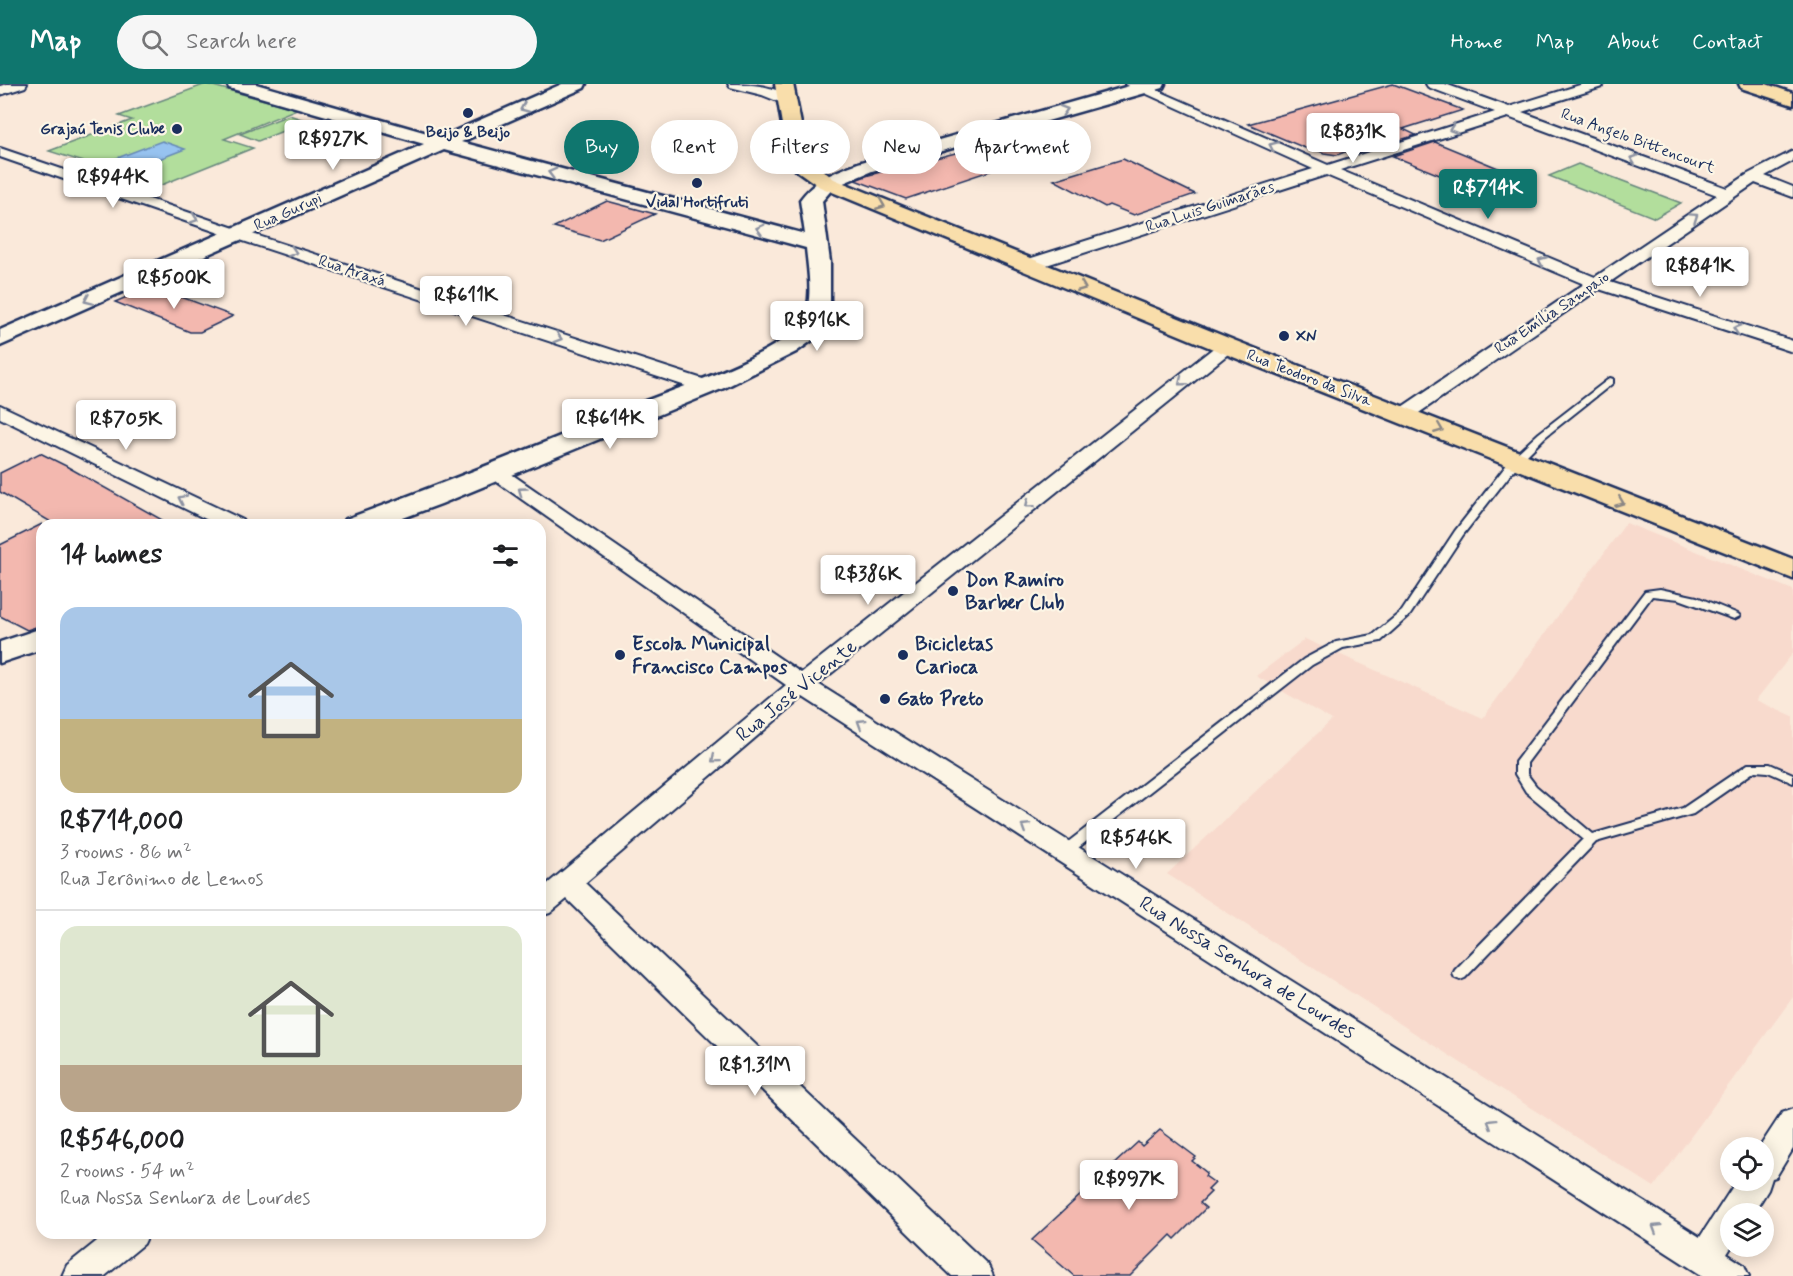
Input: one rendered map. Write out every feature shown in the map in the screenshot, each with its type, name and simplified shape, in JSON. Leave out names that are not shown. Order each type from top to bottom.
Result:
[{"type":"main road","points":[[236,84],[445,144],[816,236]]},
{"type":"main road","points":[[290,84],[470,132],[816,236]]},
{"type":"main road","name":"Rua Gurupi","points":[[0,339],[577,84]]},
{"type":"main road","points":[[1748,84],[1793,99]]},
{"type":"main road","points":[[373,519],[497,474],[705,386],[774,354],[804,336],[816,322],[819,307],[816,236],[811,200],[827,183],[865,167],[1143,85]]},
{"type":"main road","name":"Rua Teodoro da Silva","points":[[785,92],[798,159],[827,183],[1227,346],[1793,570]]},
{"type":"main road","points":[[0,653],[36,640]]},
{"type":"street","points":[[0,91],[20,84]]},
{"type":"street","points":[[735,84],[767,92],[785,92]]},
{"type":"street","name":"Rua Angelo Bittencourt","points":[[1433,84],[1729,194]]},
{"type":"street","name":"Rua Luis Guimarães","points":[[1028,265],[1597,84]]},
{"type":"street","points":[[1143,85],[1326,170],[1596,283],[1793,347]]},
{"type":"street","name":"Rua Araxá","points":[[0,152],[237,234],[705,386]]},
{"type":"street","name":"Rua Emília Sampaio","points":[[1403,415],[1753,177],[1793,155]]},
{"type":"street","points":[[1753,177],[1793,192]]},
{"type":"street","name":"Rua José Vicente","points":[[546,901],[802,685],[1227,346]]},
{"type":"street","points":[[0,411],[223,519]]},
{"type":"street","name":"Rua Nossa Senhora de Lourdes","points":[[497,474],[802,685],[1719,1268]]},
{"type":"street","points":[[568,883],[976,1276]]},
{"type":"street","points":[[1774,1151],[1793,1122]]},
{"type":"street","points":[[79,1276],[125,1239]]},
{"type":"lane","points":[[1064,852],[1308,662],[1340,645],[1377,638],[1406,613],[1459,533],[1516,460],[1542,435],[1610,381]]},
{"type":"lane","points":[[1591,839],[1531,789],[1521,774],[1521,762],[1649,593],[1664,591],[1734,616]]},
{"type":"lane","points":[[1460,974],[1591,839],[1688,811],[1753,768],[1770,768],[1793,779]]},
{"type":"shaded area","points":[[1626,523],[1793,590],[1793,653],[1756,700],[1793,717],[1793,997],[1654,1187],[1167,874],[1332,720],[1256,676],[1305,639],[1483,718]]},
{"type":"green space","name":"Grajaú Tenis Clube","points":[[206,84],[297,109],[224,139],[253,148],[159,186],[49,151],[132,120],[119,116]]},
{"type":"green space","points":[[289,115],[308,121],[258,141],[240,134]]},
{"type":"green space","points":[[1578,164],[1681,203],[1655,218],[1549,176]]},
{"type":"water","points":[[162,141],[185,149],[128,171],[104,163]]},
{"type":"building","points":[[1393,84],[1463,110],[1403,129],[1416,135],[1375,148],[1366,144],[1337,155],[1310,147],[1305,148],[1248,124]]},
{"type":"building","points":[[1435,142],[1532,182],[1491,196],[1393,156]]},
{"type":"building","points":[[954,153],[954,174],[981,174],[906,199],[855,180],[873,174],[942,174],[942,156]]},
{"type":"building","points":[[1123,159],[1195,194],[1134,215],[1109,205],[1105,207],[1054,180],[1074,174],[1091,174],[1091,169]]},
{"type":"building","points":[[607,201],[655,214],[600,240],[554,227]]},
{"type":"building","points":[[148,288],[157,288],[233,316],[200,332],[190,332],[115,302]]},
{"type":"building","points":[[40,453],[160,519],[46,519],[0,492],[0,473]]},
{"type":"building","points":[[36,527],[36,627],[27,630],[0,616],[0,545]]},
{"type":"building","points":[[1160,1130],[1196,1157],[1192,1161],[1207,1173],[1205,1176],[1215,1183],[1208,1190],[1211,1192],[1200,1203],[1206,1208],[1175,1239],[1171,1235],[1130,1276],[1074,1276],[1032,1240],[1138,1142],[1142,1146]]},
{"type":"place","name":"Beijo & Beijo","points":[[468,113]]},
{"type":"place","name":"Grajaú Tenis Clube","points":[[177,129]]},
{"type":"place","name":"Vidal Hortifruti","points":[[697,183]]},
{"type":"place","name":"XN","points":[[1284,336]]},
{"type":"place","name":"Don Ramiro Barber Club","points":[[953,591]]},
{"type":"place","name":"Escola Municipal Francisco Campos","points":[[620,655]]},
{"type":"place","name":"Bicicletas Carioca","points":[[903,655]]},
{"type":"place","name":"Gato Preto","points":[[885,699]]}]
